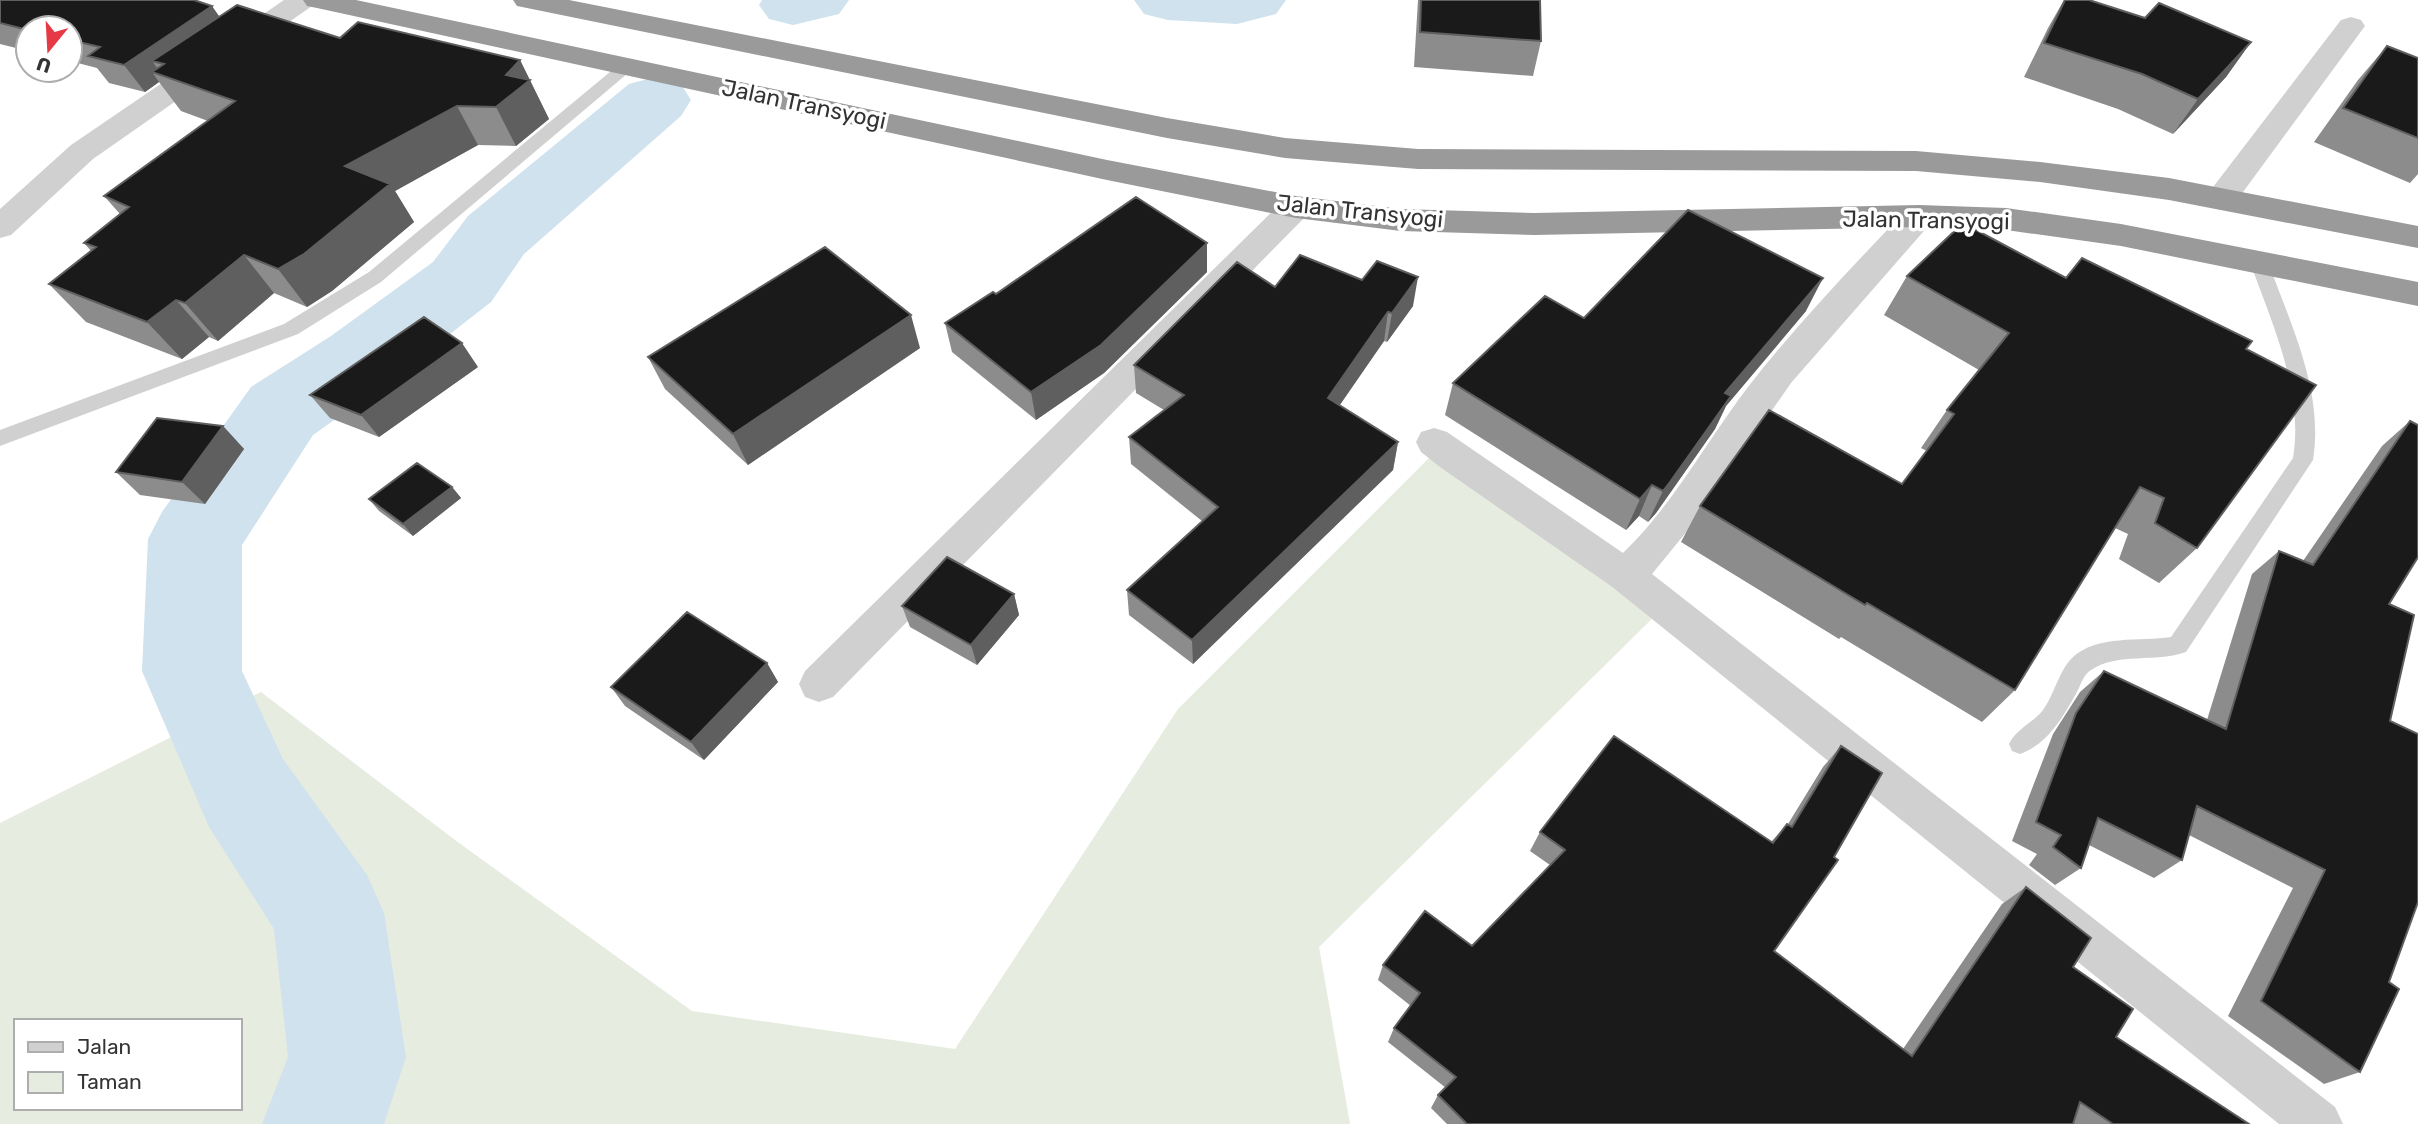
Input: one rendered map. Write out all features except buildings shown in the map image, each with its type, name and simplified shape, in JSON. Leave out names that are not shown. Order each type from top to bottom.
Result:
[{"type":"highway","name":"Jalan Transyogi","points":[[317,0],[1094,167],[1296,207],[1401,220],[1534,224],[1919,216],[2006,219],[2121,235],[2418,294]]},
{"type":"highway","name":"Jalan Transyogi","points":[[527,0],[1167,128],[1285,148],[1418,159],[1916,161],[2040,172],[2221,199],[2418,237]]},
{"type":"highway","points":[[1661,159],[1687,219]]},
{"type":"street","points":[[0,227],[82,152],[302,0]]},
{"type":"street","points":[[2221,199],[2351,26]]},
{"type":"street","points":[[819,684],[1296,207]]},
{"type":"street","points":[[1625,575],[1651,551],[1759,398],[1813,328],[1919,216]]},
{"type":"street","points":[[1434,442],[1625,575],[2318,1124]]},
{"type":"lane","points":[[0,438],[302,323],[375,277],[628,65]]},
{"type":"lane","points":[[2021,744],[2050,719],[2080,665],[2104,651],[2147,650],[2178,645],[2303,460],[2309,442],[2294,362],[2259,262]]},
{"type":"green space","points":[[1436,451],[1666,605],[1319,947],[1350,1124],[0,1124],[0,823],[261,692],[455,840],[692,1011],[955,1049],[1178,709]]},
{"type":"waterway","points":[[793,5],[815,0]]},
{"type":"waterway","points":[[1168,0],[1237,4],[1252,0]]},
{"type":"waterway","points":[[323,1124],[347,1057],[328,913],[246,793],[192,671],[195,539],[282,411],[361,358],[462,282],[496,235],[655,100]]}]
